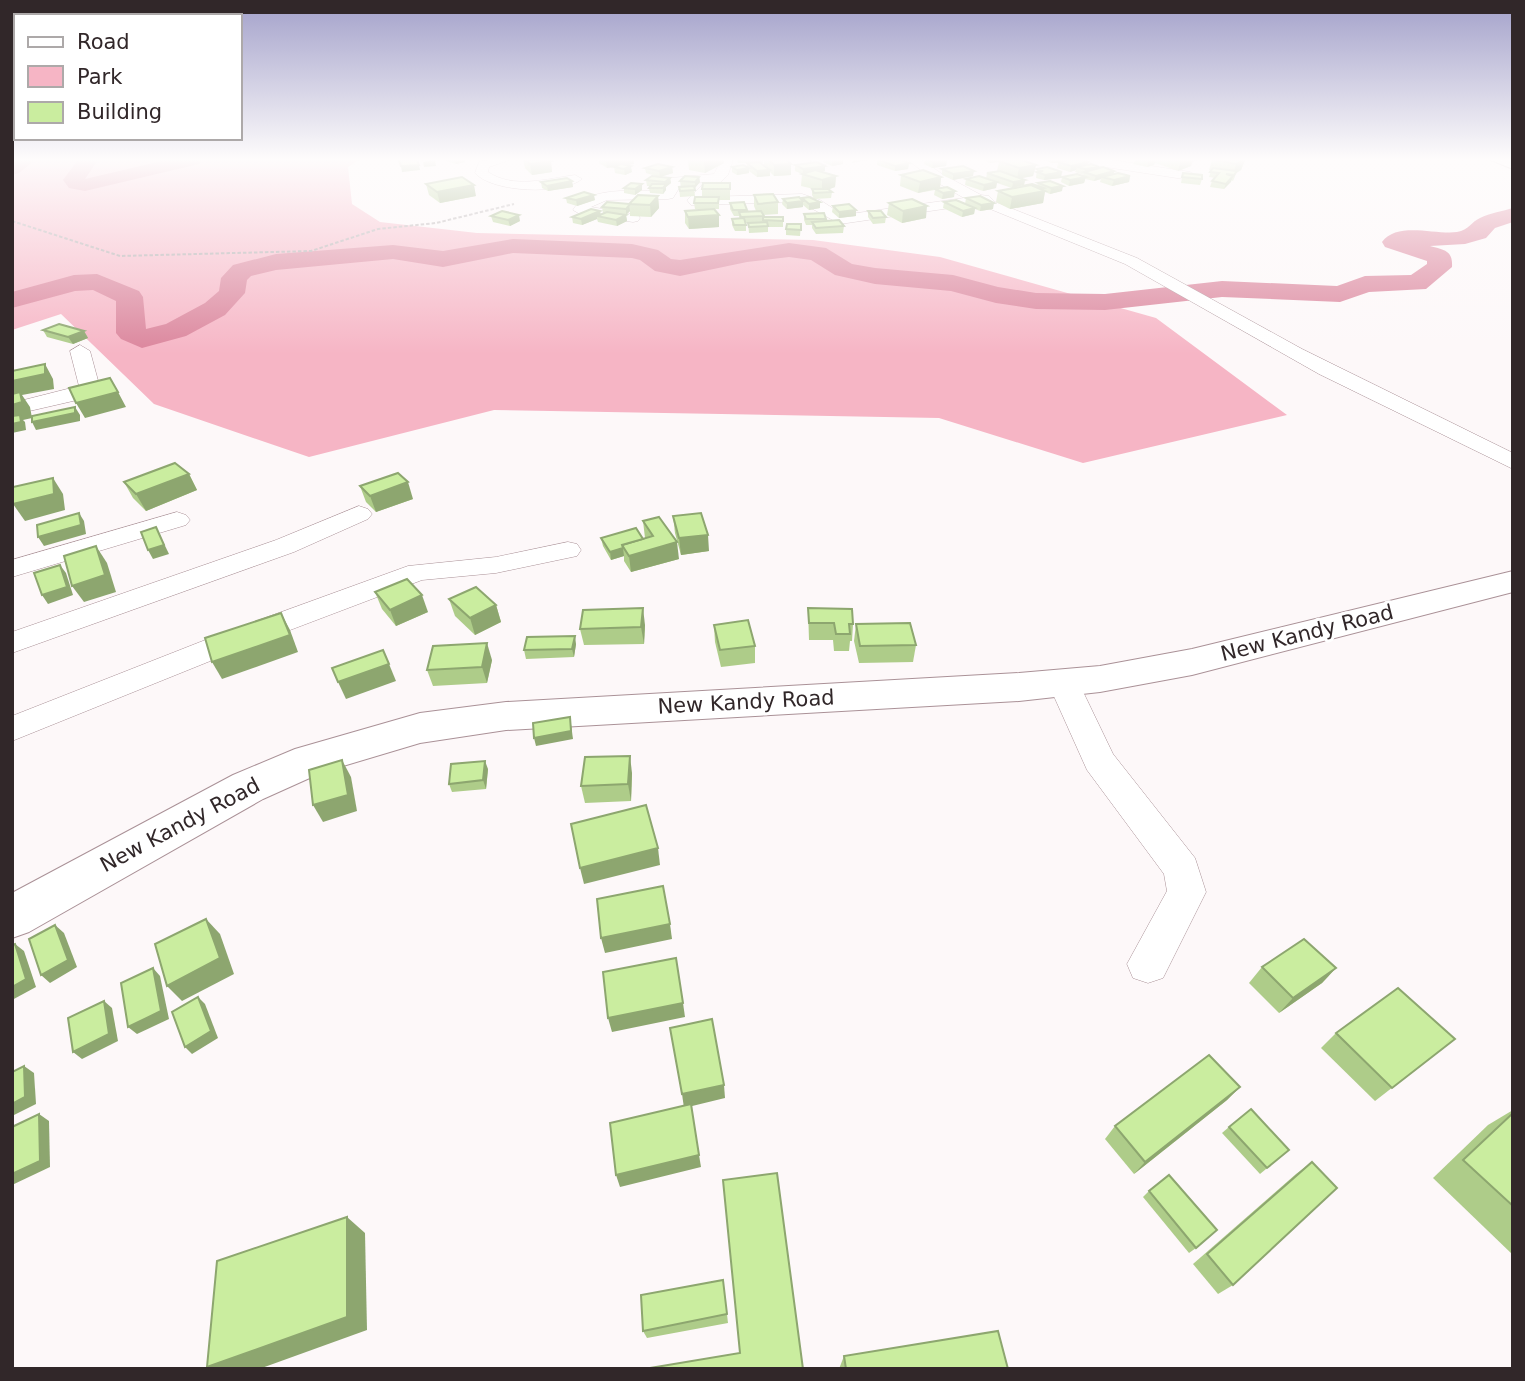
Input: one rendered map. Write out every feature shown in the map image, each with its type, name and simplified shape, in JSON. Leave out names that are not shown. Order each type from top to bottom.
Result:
[{"type":"main road","name":"New Kandy Road","points":[[12,917],[248,787],[310,760],[420,728],[506,716],[1100,680],[1192,662],[1513,581]]},
{"type":"street","points":[[1041,224],[1128,260],[1194,294],[1265,337],[1513,462]]},
{"type":"street","points":[[12,409],[79,394],[90,388],[80,351]]},
{"type":"street","points":[[12,643],[285,546],[359,514]]},
{"type":"street","points":[[12,569],[177,520]]},
{"type":"street","points":[[12,729],[229,642],[418,572],[496,565],[568,550]]},
{"type":"street","points":[[1064,683],[1099,761],[1182,869],[1187,892],[1148,964]]},
{"type":"path","points":[[23,224],[120,256],[311,251],[378,229],[422,224]]},
{"type":"green space","points":[[12,224],[402,224],[477,233],[813,240],[940,257],[1156,318],[1287,415],[1083,463],[939,418],[494,410],[309,457],[154,404],[61,314],[12,330]]},
{"type":"building","points":[[748,224],[768,226],[749,227]]},
{"type":"building","points":[[787,224],[801,224],[801,230],[786,229]]},
{"type":"building","points":[[814,224],[844,226],[816,228]]},
{"type":"building","points":[[59,324],[84,331],[68,337],[43,330]]},
{"type":"building","points":[[45,364],[45,374],[12,381],[12,371]]},
{"type":"building","points":[[110,378],[118,392],[76,403],[69,388]]},
{"type":"building","points":[[20,392],[22,402],[12,405],[12,394]]},
{"type":"building","points":[[75,407],[75,413],[32,422],[32,416]]},
{"type":"building","points":[[20,415],[21,422],[12,424],[12,416]]},
{"type":"building","points":[[175,463],[189,474],[136,494],[124,482]]},
{"type":"building","points":[[398,473],[408,482],[370,496],[360,486]]},
{"type":"building","points":[[53,478],[54,494],[13,504],[13,487]]},
{"type":"building","points":[[79,513],[81,525],[38,537],[37,525]]},
{"type":"building","points":[[701,513],[708,535],[679,538],[673,516]]},
{"type":"building","points":[[659,517],[677,542],[629,556],[622,545],[653,536],[643,521]]},
{"type":"building","points":[[156,527],[164,545],[148,550],[141,532]]},
{"type":"building","points":[[636,528],[643,539],[622,545],[623,548],[610,552],[601,538]]},
{"type":"building","points":[[96,546],[105,575],[72,586],[64,556]]},
{"type":"building","points":[[60,565],[67,587],[42,595],[34,573]]},
{"type":"building","points":[[407,579],[422,595],[390,610],[375,592]]},
{"type":"building","points":[[476,587],[496,605],[470,618],[449,599]]},
{"type":"building","points":[[643,608],[641,627],[580,629],[583,610]]},
{"type":"building","points":[[808,608],[852,609],[853,624],[849,624],[850,634],[836,634],[834,623],[809,623]]},
{"type":"building","points":[[281,613],[290,635],[212,662],[205,638]]},
{"type":"building","points":[[748,620],[755,646],[720,650],[714,625]]},
{"type":"building","points":[[910,623],[916,645],[860,646],[856,624]]},
{"type":"building","points":[[575,636],[572,649],[524,650],[527,637]]},
{"type":"building","points":[[487,643],[482,667],[427,670],[433,646]]},
{"type":"building","points":[[383,650],[389,664],[338,682],[332,668]]},
{"type":"building","points":[[570,717],[571,731],[534,738],[533,723]]},
{"type":"building","points":[[630,756],[628,784],[581,786],[585,757]]},
{"type":"building","points":[[342,760],[348,795],[313,805],[309,770]]},
{"type":"building","points":[[485,761],[483,780],[449,784],[451,764]]},
{"type":"building","points":[[646,805],[658,848],[580,868],[571,824]]},
{"type":"building","points":[[663,886],[670,924],[601,938],[597,899]]},
{"type":"building","points":[[206,919],[220,958],[167,986],[155,944]]},
{"type":"building","points":[[55,925],[68,960],[41,975],[29,939]]},
{"type":"building","points":[[1304,939],[1336,968],[1293,998],[1262,967]]},
{"type":"building","points":[[15,944],[26,979],[12,987],[12,945]]},
{"type":"building","points":[[676,958],[683,1003],[608,1018],[603,972]]},
{"type":"building","points":[[153,968],[161,1011],[128,1027],[121,983]]},
{"type":"building","points":[[1398,988],[1455,1039],[1392,1088],[1336,1033]]},
{"type":"building","points":[[198,997],[211,1031],[185,1047],[172,1012]]},
{"type":"building","points":[[104,1001],[109,1034],[73,1052],[68,1018]]},
{"type":"building","points":[[712,1019],[724,1085],[682,1094],[670,1028]]},
{"type":"building","points":[[1209,1055],[1240,1087],[1145,1162],[1115,1126]]},
{"type":"building","points":[[24,1066],[25,1097],[12,1104],[12,1072]]},
{"type":"building","points":[[691,1104],[699,1155],[616,1175],[610,1123]]},
{"type":"building","points":[[1251,1109],[1289,1150],[1267,1168],[1229,1127]]},
{"type":"building","points":[[1513,1113],[1513,1206],[1463,1160]]},
{"type":"building","points":[[39,1114],[40,1161],[12,1174],[12,1127]]},
{"type":"building","points":[[1312,1162],[1337,1188],[1233,1285],[1207,1254]]},
{"type":"building","points":[[777,1173],[803,1369],[644,1369],[740,1353],[723,1180]]},
{"type":"building","points":[[1169,1175],[1217,1230],[1196,1248],[1149,1191]]},
{"type":"building","points":[[347,1217],[347,1317],[207,1367],[217,1261]]},
{"type":"building","points":[[723,1280],[727,1314],[643,1331],[641,1295]]},
{"type":"building","points":[[998,1331],[1008,1369],[846,1369],[844,1356]]},
{"type":"waterway","points":[[12,300],[74,283],[97,282],[129,297],[131,333],[142,339],[176,330],[215,309],[232,293],[234,278],[242,270],[276,262],[393,252],[443,259],[513,246],[632,251],[649,255],[664,266],[680,268],[789,250],[817,253],[844,270],[875,276],[953,283],[996,295],[1036,301],[1105,302],[1222,289],[1340,294],[1365,284],[1417,283],[1439,267],[1440,257],[1394,242],[1404,238],[1457,239],[1478,233],[1486,224]]}]
